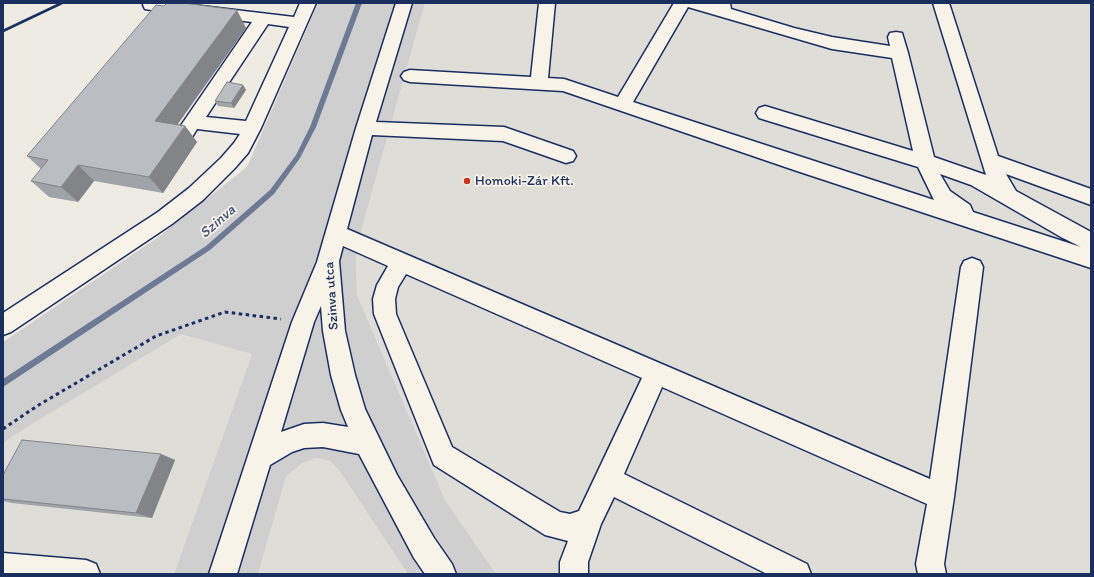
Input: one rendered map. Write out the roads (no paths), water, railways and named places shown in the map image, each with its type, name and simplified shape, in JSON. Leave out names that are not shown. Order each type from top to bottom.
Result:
[{"type":"street","points":[[3,325],[165,218],[196,194],[228,163],[241,148],[251,130],[308,3]]},
{"type":"street","name":"Szinva utca","points":[[404,3],[365,128],[328,261],[334,331],[353,410],[367,443],[388,484],[424,548],[442,574]]},
{"type":"street","points":[[539,83],[548,3]]},
{"type":"street","points":[[623,104],[682,3]]},
{"type":"street","points":[[691,3],[723,7],[832,43],[898,45],[925,162],[937,188],[943,197],[951,204],[982,223]]},
{"type":"street","points":[[941,3],[990,161],[995,174],[1010,197]]},
{"type":"street","points":[[151,5],[299,23]]},
{"type":"street","points":[[251,130],[187,129],[263,19]]},
{"type":"street","points":[[410,76],[564,85],[801,165],[1091,259]]},
{"type":"street","points":[[765,113],[925,162],[978,180],[1068,231],[1091,242]]},
{"type":"street","points":[[365,128],[504,134],[566,156]]},
{"type":"street","points":[[990,161],[1091,197]]},
{"type":"street","points":[[335,233],[941,497]]},
{"type":"street","points":[[223,574],[303,322],[328,261]]},
{"type":"street","points":[[401,263],[388,285],[384,299],[385,314],[443,456],[555,525],[570,528],[580,527],[589,521]]},
{"type":"street","points":[[932,574],[930,564],[941,497],[972,267]]},
{"type":"street","points":[[574,574],[574,562],[589,521],[656,374]]},
{"type":"street","points":[[260,457],[286,442],[304,436],[323,434],[367,443]]},
{"type":"street","points":[[608,480],[797,574]]},
{"type":"street","points":[[3,567],[86,574]]},
{"type":"waterway","name":"Szinva","points":[[3,383],[208,248],[272,192],[298,156],[313,127],[359,3]]},
{"type":"railway","points":[[3,31],[62,3]]},
{"type":"place","name":"Homoki-Zár Kft.","points":[[467,181]]}]
